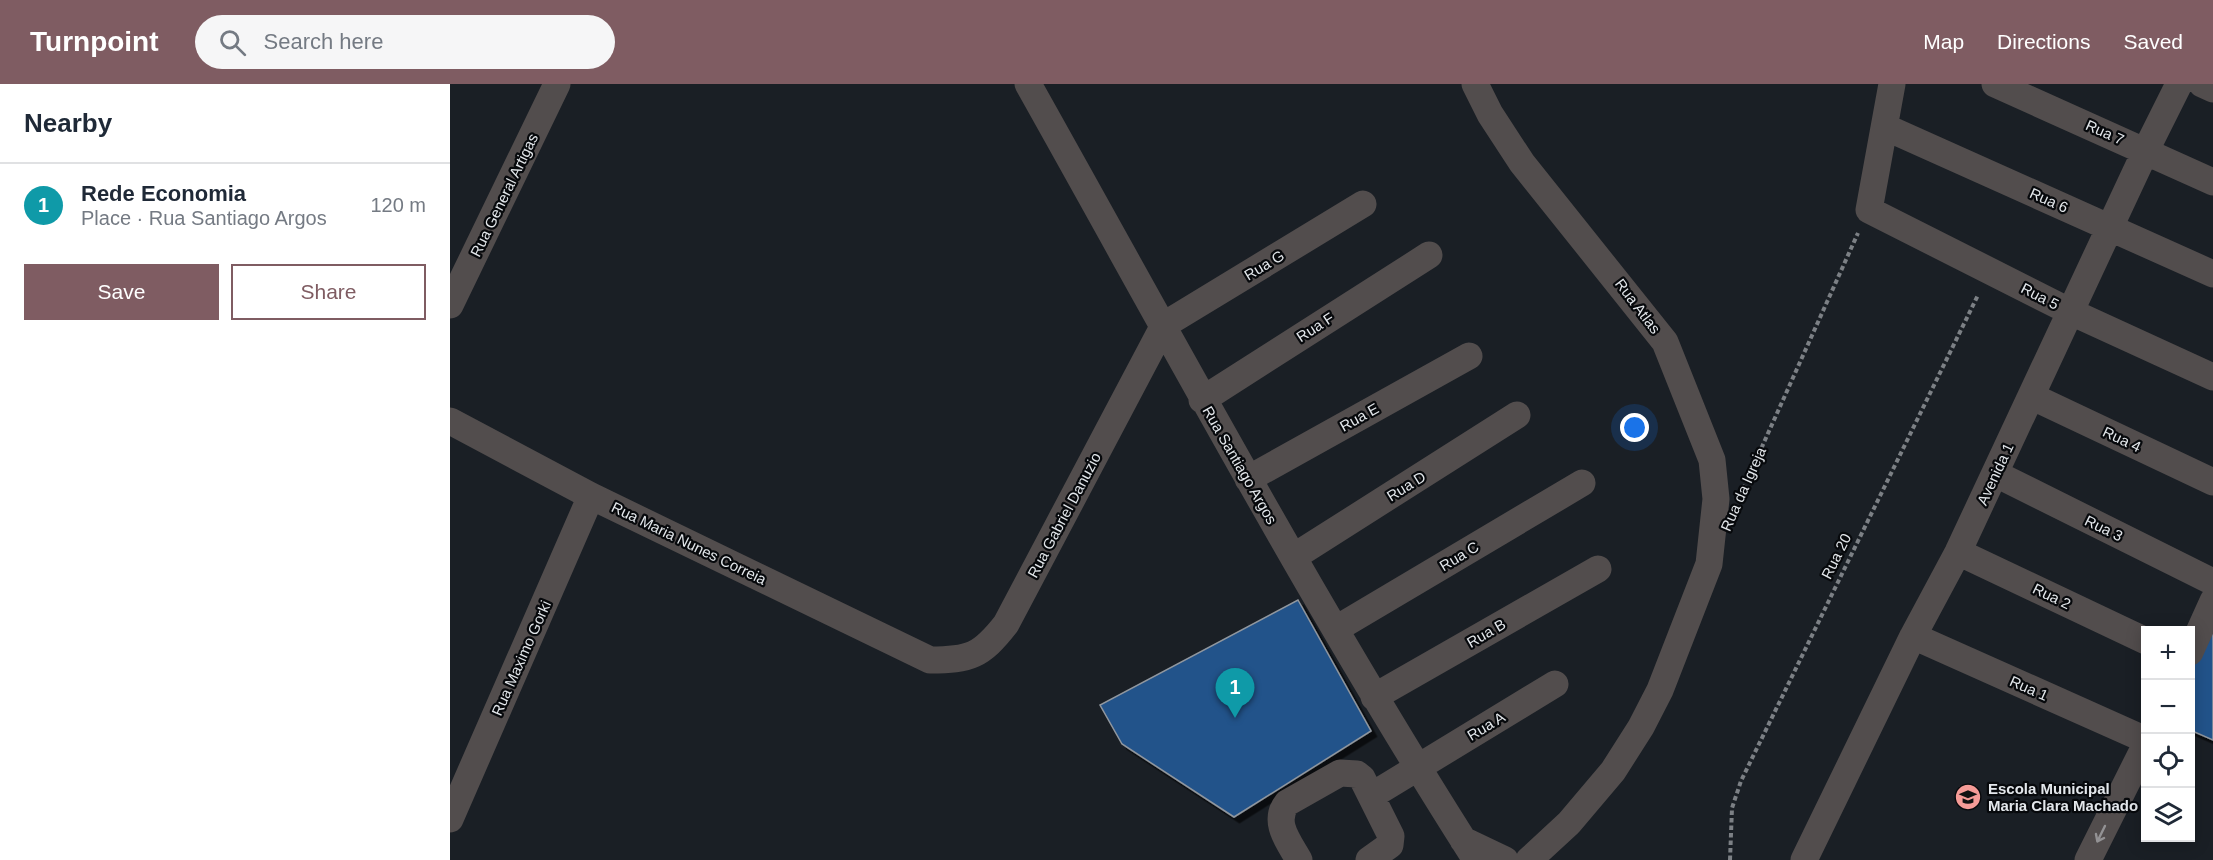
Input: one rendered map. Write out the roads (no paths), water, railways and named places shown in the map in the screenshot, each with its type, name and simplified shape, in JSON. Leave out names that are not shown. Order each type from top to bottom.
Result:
[{"type":"street","name":"Rua General Artigas","points":[[450,305],[557,84]]},
{"type":"street","name":"Rua Santiago Argos","points":[[1028,84],[1164,326],[1202,400],[1374,697],[1469,850]]},
{"type":"street","name":"Rua Atlas","points":[[1475,84],[1490,114],[1522,163],[1665,342],[1712,460],[1716,499],[1709,564],[1660,690],[1641,727],[1613,771],[1569,823],[1529,860]]},
{"type":"street","points":[[1885,127],[1892,84]]},
{"type":"street","name":"Rua 7","points":[[1995,84],[2213,182]]},
{"type":"street","name":"Avenida 1","points":[[1804,860],[1913,636],[1996,474],[2146,150],[2180,84]]},
{"type":"street","points":[[2202,84],[2213,89]]},
{"type":"street","name":"Rua 5","points":[[1885,127],[1869,210],[2071,312],[2213,377]]},
{"type":"street","name":"Rua 6","points":[[1885,127],[2213,274]]},
{"type":"street","name":"Rua G","points":[[1164,326],[1364,204]]},
{"type":"street","name":"Rua F","points":[[1202,400],[1429,255]]},
{"type":"street","name":"Rua Gabriel Danuzio","points":[[930,660],[956,660],[976,655],[990,644],[1006,624],[1164,326]]},
{"type":"street","name":"Rua E","points":[[1248,479],[1469,356]]},
{"type":"street","name":"Rua 4","points":[[2031,396],[2213,482]]},
{"type":"street","name":"Rua D","points":[[1294,556],[1517,415]]},
{"type":"street","name":"Rua Maria Nunes Correia","points":[[450,421],[591,496],[930,660]]},
{"type":"street","name":"Rua 3","points":[[1996,474],[2213,582]]},
{"type":"street","name":"Rua C","points":[[1336,628],[1582,483]]},
{"type":"street","name":"Rua Maximo Gorki","points":[[450,819],[591,496]]},
{"type":"street","name":"Rua 2","points":[[1958,552],[2141,639]]},
{"type":"street","name":"Rua B","points":[[1374,697],[1598,569]]},
{"type":"street","points":[[2195,641],[2213,601]]},
{"type":"street","name":"Rua 1","points":[[1913,636],[2141,740]]},
{"type":"street","name":"Rua A","points":[[1371,796],[1555,684]]},
{"type":"street","points":[[2088,860],[2141,750]]},
{"type":"street","points":[[1299,860],[1281,827],[1280,817],[1287,803],[1340,773],[1349,772],[1362,778],[1391,836],[1390,846],[1370,860]]},
{"type":"street","points":[[1469,850],[1505,860]]},
{"type":"place","name":"Rede Economia","points":[[1235,718]]},
{"type":"place","name":"Escola Municipal Maria Clara Machado","points":[[1968,797]]}]
